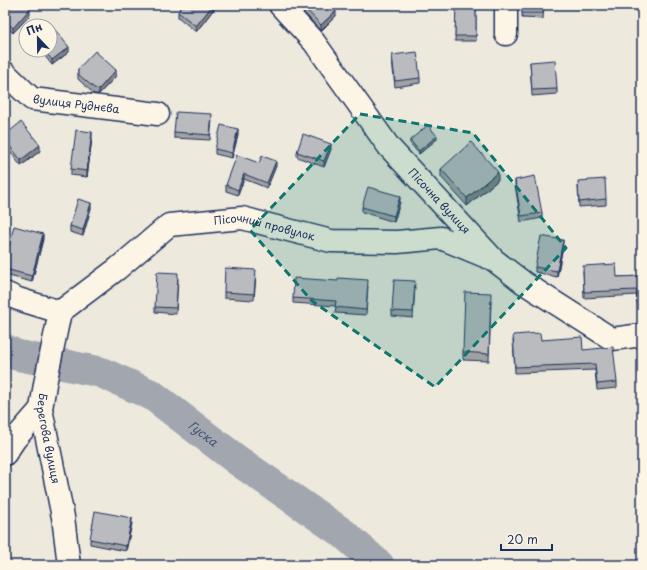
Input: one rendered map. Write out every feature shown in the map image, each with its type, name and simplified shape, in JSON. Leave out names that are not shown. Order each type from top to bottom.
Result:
[{"type":"street","name":"Пісочна вулиця","points":[[280,5],[314,42],[389,147],[494,260],[524,283],[612,339],[642,336]]},
{"type":"street","points":[[506,5],[506,34]]},
{"type":"street","name":"вулиця Руднєва","points":[[5,73],[32,99],[158,114]]},
{"type":"street","name":"Пісочний провулок","points":[[60,312],[169,225],[242,218],[331,241],[397,242],[441,238],[494,260]]},
{"type":"street","points":[[5,293],[18,299],[60,312]]},
{"type":"street","name":"Берегова вулиця","points":[[60,312],[41,409],[62,516],[69,565]]},
{"type":"street","points":[[8,439],[41,409]]},
{"type":"highlighted area","points":[[360,114],[473,133],[566,248],[435,387],[312,301],[250,230]]},
{"type":"building","points":[[5,5],[26,5],[30,9],[22,18],[18,18],[18,22],[13,28],[5,20]]},
{"type":"building","points":[[183,5],[213,5],[196,26],[178,12]]},
{"type":"building","points":[[302,5],[330,5],[336,11],[321,25]]},
{"type":"building","points":[[456,5],[476,5],[476,36],[455,36]]},
{"type":"building","points":[[522,5],[544,5],[543,13],[522,13]]},
{"type":"building","points":[[58,34],[69,47],[58,55]]},
{"type":"building","points":[[95,51],[116,70],[99,89],[94,88],[78,74],[78,69]]},
{"type":"building","points":[[417,52],[420,78],[395,81],[392,55]]},
{"type":"building","points":[[555,60],[557,89],[532,90],[530,62]]},
{"type":"building","points":[[176,112],[212,114],[210,135],[174,132]]},
{"type":"building","points":[[21,122],[40,145],[21,160],[5,140],[5,135]]},
{"type":"building","points":[[221,125],[238,129],[232,153],[215,149]]},
{"type":"building","points":[[428,125],[437,136],[419,151],[410,140]]},
{"type":"building","points":[[76,130],[92,132],[87,171],[71,169]]},
{"type":"building","points":[[303,134],[331,144],[324,161],[297,152]]},
{"type":"building","points":[[471,142],[498,172],[467,198],[441,169]]},
{"type":"building","points":[[237,155],[259,163],[262,156],[276,161],[267,183],[244,174],[238,190],[226,185]]},
{"type":"building","points":[[535,176],[542,213],[521,216],[515,180]]},
{"type":"building","points":[[605,179],[606,199],[579,202],[578,181]]},
{"type":"building","points":[[368,187],[400,196],[394,216],[362,207]]},
{"type":"building","points":[[78,199],[91,203],[83,230],[70,226]]},
{"type":"building","points":[[14,226],[43,234],[32,276],[5,269],[5,262]]},
{"type":"building","points":[[541,236],[563,240],[557,271],[535,267]]},
{"type":"building","points":[[616,264],[617,277],[642,276],[642,297],[637,297],[637,290],[584,292],[583,266]]},
{"type":"building","points":[[225,268],[256,270],[254,294],[224,292]]},
{"type":"building","points":[[157,272],[178,273],[176,308],[155,307]]},
{"type":"building","points":[[294,278],[338,281],[338,278],[368,280],[366,310],[335,307],[336,301],[293,298]]},
{"type":"building","points":[[394,280],[415,281],[413,312],[392,311]]},
{"type":"building","points":[[465,292],[491,293],[489,354],[463,352]]},
{"type":"building","points":[[540,333],[541,340],[582,337],[583,350],[613,347],[617,382],[597,384],[595,364],[515,367],[513,335]]},
{"type":"building","points":[[639,345],[642,345],[642,363],[640,363]]},
{"type":"building","points":[[95,511],[132,518],[126,546],[90,539]]},
{"type":"waterway","name":"Гуска","points":[[5,349],[16,355],[100,372],[152,395],[237,460],[344,534],[379,565]]}]
